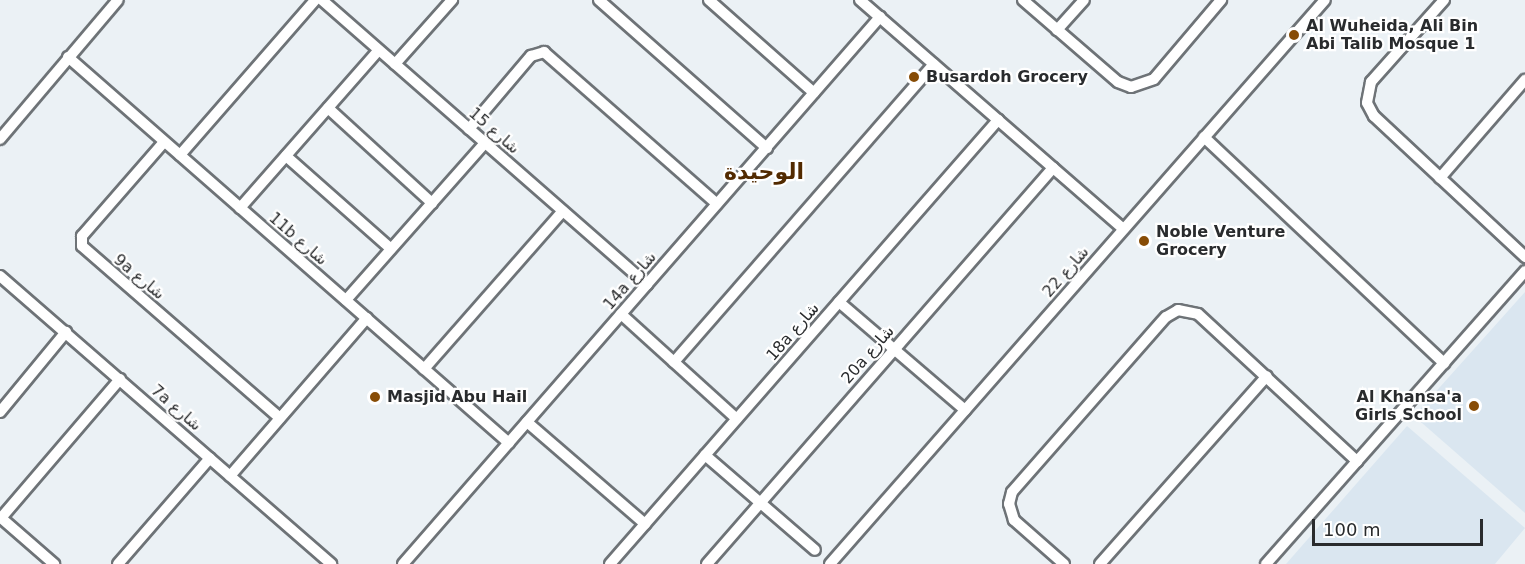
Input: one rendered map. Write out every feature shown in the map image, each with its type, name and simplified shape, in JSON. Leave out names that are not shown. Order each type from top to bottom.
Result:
[{"type":"street","points":[[0,139],[118,0]]},
{"type":"street","points":[[180,155],[315,0]]},
{"type":"street","name":"شارع 15","points":[[322,0],[647,285]]},
{"type":"street","points":[[395,64],[452,0]]},
{"type":"street","points":[[599,0],[766,148]]},
{"type":"street","points":[[709,0],[814,93]]},
{"type":"street","points":[[860,0],[1123,229]]},
{"type":"street","points":[[1023,0],[1118,82],[1138,86],[1154,79],[1221,0]]},
{"type":"street","points":[[1058,30],[1084,0]]},
{"type":"street","name":"شارع 22","points":[[830,564],[1325,0]]},
{"type":"street","points":[[1444,0],[1371,82],[1367,96],[1374,116],[1525,257]]},
{"type":"street","name":"14a شارع","points":[[403,564],[880,18]]},
{"type":"street","points":[[240,208],[379,50]]},
{"type":"street","points":[[469,129],[531,56],[544,52],[717,204]]},
{"type":"street","name":"11b شارع","points":[[68,57],[509,443]]},
{"type":"street","points":[[674,362],[934,64]]},
{"type":"street","points":[[1440,178],[1525,80]]},
{"type":"street","points":[[328,108],[432,203]]},
{"type":"street","name":"18a شارع","points":[[610,564],[998,120]]},
{"type":"street","points":[[1204,137],[1443,363]]},
{"type":"street","name":"9a شارع","points":[[164,142],[82,236],[82,246],[280,418]]},
{"type":"street","points":[[346,300],[485,143]]},
{"type":"street","points":[[286,156],[392,249]]},
{"type":"street","name":"20a شارع","points":[[707,564],[1053,168]]},
{"type":"street","points":[[424,369],[563,211]]},
{"type":"street","points":[[1266,564],[1525,271]]},
{"type":"street","name":"7a شارع","points":[[0,276],[331,564]]},
{"type":"street","points":[[839,302],[965,410]]},
{"type":"street","points":[[1064,564],[1014,520],[1009,504],[1012,492],[1166,316],[1185,309],[1198,314],[1357,461]]},
{"type":"street","points":[[621,314],[737,419]]},
{"type":"street","points":[[230,476],[367,318]]},
{"type":"street","points":[[0,411],[66,332]]},
{"type":"street","points":[[1101,564],[1267,376]]},
{"type":"street","points":[[54,564],[1,518],[120,379]]},
{"type":"street","points":[[527,422],[645,524]]},
{"type":"street","points":[[705,455],[815,550]]},
{"type":"street","points":[[118,564],[210,458]]},
{"type":"shaded area","name":"Al Khansa'a Girls School","points":[[1525,292],[1525,513],[1414,416]]},
{"type":"shaded area","points":[[1407,426],[1525,528],[1495,564],[1286,564]]},
{"type":"place","name":"Al Wuheida, Ali Bin Abi Talib Mosque 1","points":[[1294,35]]},
{"type":"place","name":"Busardoh Grocery","points":[[914,77]]},
{"type":"place","name":"Noble Venture Grocery","points":[[1144,241]]},
{"type":"place","name":"Masjid Abu Hail","points":[[375,397]]},
{"type":"place","name":"Al Khansa'a Girls School","points":[[1474,406]]},
{"type":"district","name":"الوحيدة","points":[[764,172]]}]
